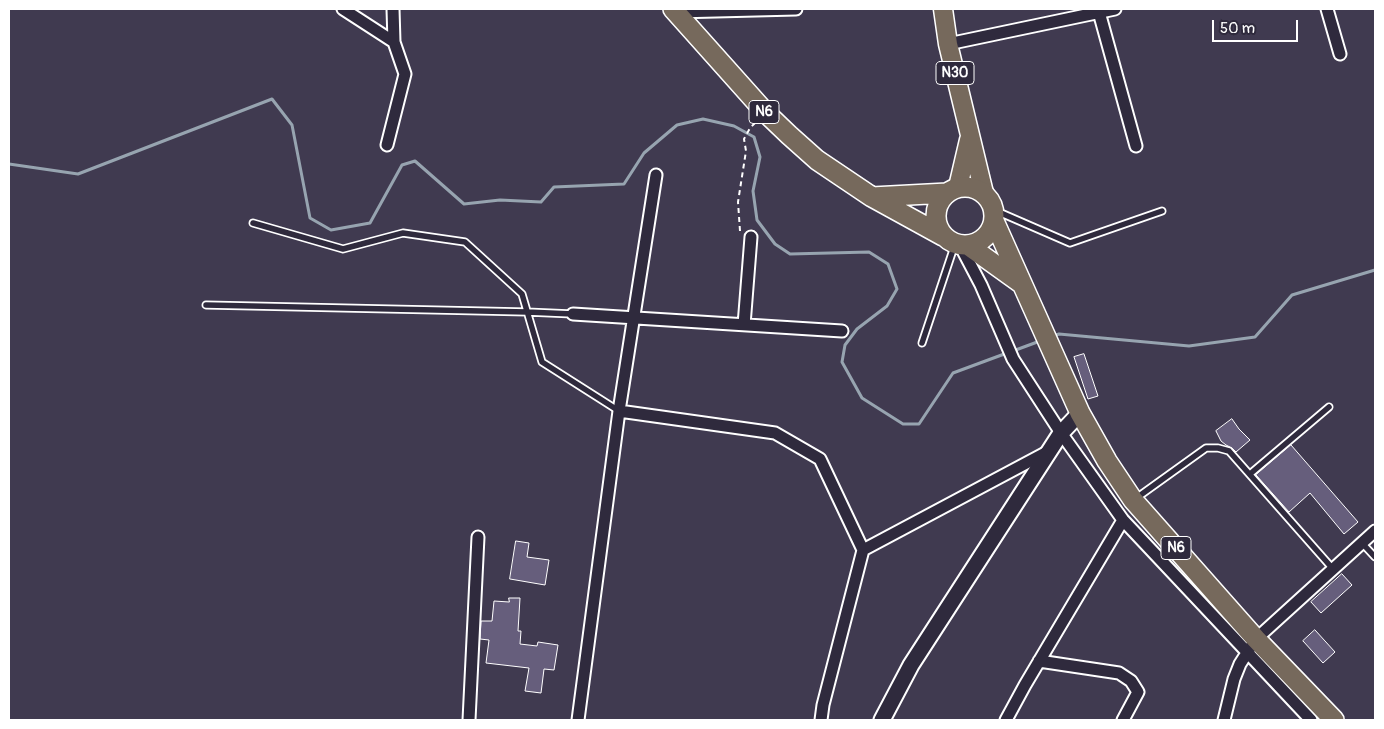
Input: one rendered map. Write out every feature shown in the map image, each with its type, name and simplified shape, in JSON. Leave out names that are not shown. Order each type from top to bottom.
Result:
[{"type":"highway","name":"N6","points":[[674,10],[765,112],[817,160],[872,197],[956,243],[1024,285]]},
{"type":"highway","points":[[872,197],[952,190],[967,186],[976,188],[984,193]]},
{"type":"highway","points":[[952,190],[938,203],[935,216],[938,229],[956,243],[978,243],[991,230],[994,216]]},
{"type":"highway","name":"N6","points":[[984,193],[990,200],[994,216],[1052,352],[1080,413],[1107,461],[1133,500],[1252,646],[1334,720]]},
{"type":"main road","name":"N30","points":[[943,9],[948,44],[984,193]]},
{"type":"main road","name":"N30","points":[[952,190],[970,138]]},
{"type":"main road","points":[[882,720],[911,665],[1049,450],[1061,433],[1080,413]]},
{"type":"street","points":[[342,9],[394,42]]},
{"type":"street","points":[[387,145],[406,74],[394,42],[393,9]]},
{"type":"street","points":[[674,10],[796,9]]},
{"type":"street","points":[[948,44],[1115,9]]},
{"type":"street","points":[[1327,9],[1340,54]]},
{"type":"street","points":[[1099,12],[1136,146]]},
{"type":"street","points":[[578,720],[620,411],[656,175]]},
{"type":"street","points":[[744,325],[751,237]]},
{"type":"street","points":[[956,243],[981,285],[1013,359],[1061,433],[1123,520],[1252,646],[1311,720]]},
{"type":"street","points":[[573,314],[842,331]]},
{"type":"street","points":[[620,411],[776,433],[820,459],[863,550],[823,704],[821,720]]},
{"type":"street","points":[[863,550],[1049,450]]},
{"type":"street","points":[[1006,720],[1123,520]]},
{"type":"street","points":[[1224,720],[1234,679],[1240,664],[1252,646],[1375,531]]},
{"type":"street","points":[[469,720],[478,537]]},
{"type":"street","points":[[1039,661],[1119,673],[1131,681],[1138,692],[1123,720]]},
{"type":"lane","points":[[994,216],[1070,243],[1162,211]]},
{"type":"lane","points":[[253,223],[343,249],[403,233],[465,242],[522,294],[542,362],[620,411]]},
{"type":"lane","points":[[922,343],[956,243]]},
{"type":"lane","points":[[206,305],[573,314]]},
{"type":"lane","points":[[1250,474],[1329,407]]},
{"type":"lane","points":[[1133,500],[1206,448],[1218,448],[1229,451],[1333,569]]},
{"type":"lane","points":[[1362,542],[1375,557]]},
{"type":"path","points":[[750,128],[744,139],[746,151],[738,210],[740,233],[751,237]]},
{"type":"building","points":[[1084,354],[1098,396],[1088,399],[1074,357]]},
{"type":"building","points":[[1232,419],[1250,440],[1236,452],[1221,441],[1216,431]]},
{"type":"building","points":[[1291,445],[1358,522],[1344,534],[1310,493],[1289,512],[1256,475]]},
{"type":"building","points":[[516,541],[529,543],[527,557],[549,560],[545,585],[510,579]]},
{"type":"building","points":[[1342,574],[1352,585],[1321,613],[1311,602]]},
{"type":"building","points":[[509,598],[520,598],[518,631],[521,631],[520,644],[537,646],[538,642],[558,645],[554,670],[544,669],[541,693],[525,691],[529,668],[486,663],[489,640],[480,639],[481,621],[492,621],[494,601],[509,602]]},
{"type":"building","points":[[1315,630],[1335,652],[1323,663],[1303,641]]},
{"type":"waterway","points":[[9,164],[78,174],[272,99],[292,125],[310,218],[331,230],[370,223],[402,165],[415,161],[464,204],[500,200],[541,202],[554,187],[624,184],[644,153],[677,125],[703,119],[734,126],[754,137],[760,157],[753,191],[757,220],[775,244],[790,254],[869,252],[888,264],[897,289],[887,306],[857,329],[845,345],[842,362],[862,398],[903,424],[919,424],[953,373],[1007,353]]},
{"type":"waterway","points":[[1053,336],[1059,334],[1189,346],[1255,337],[1292,295],[1375,270]]},
{"type":"waterway","points":[[1013,351],[1040,341]]}]
